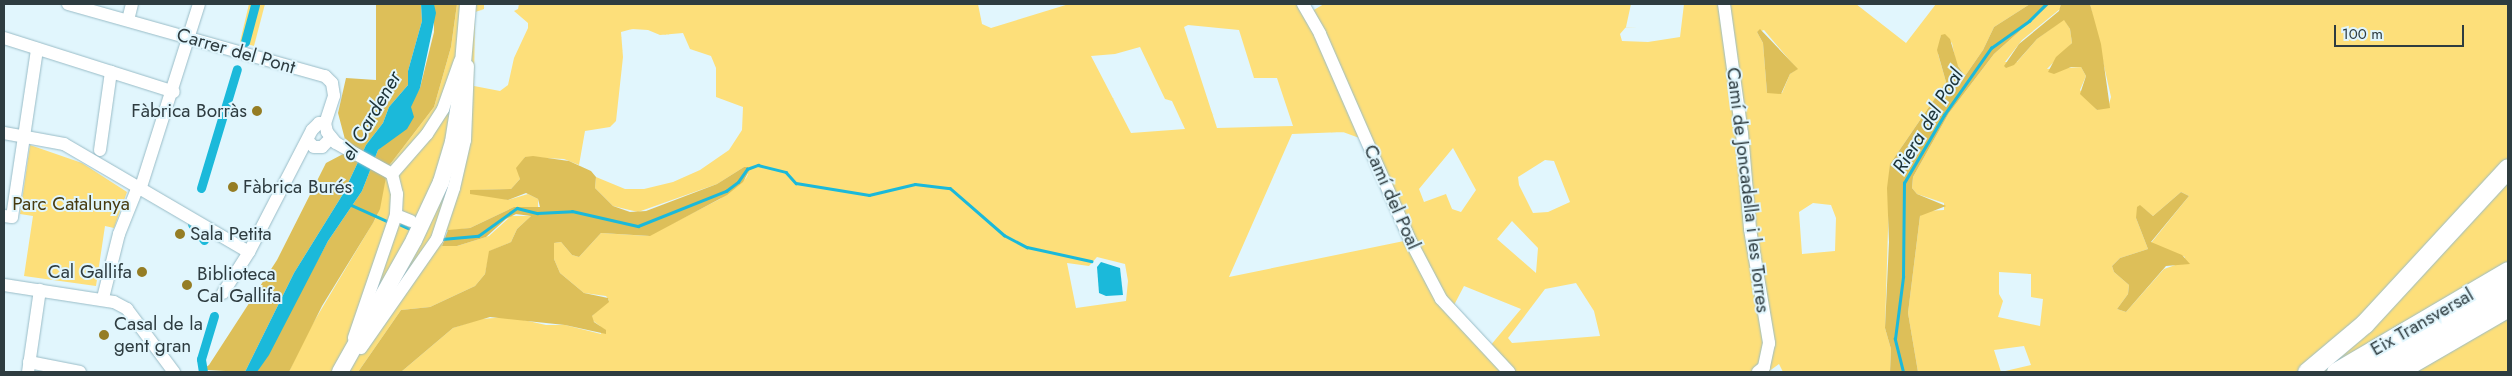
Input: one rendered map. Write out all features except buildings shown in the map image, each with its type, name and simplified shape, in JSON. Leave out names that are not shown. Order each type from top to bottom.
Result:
[{"type":"highway","points":[[2308,372],[2352,335],[2508,168]]},
{"type":"highway","name":"Eix Transversal","points":[[2336,372],[2508,271]]},
{"type":"highway","name":"Eix Transversal","points":[[2366,372],[2446,327],[2508,287]]},
{"type":"highway","points":[[2446,327],[2508,295]]},
{"type":"highway","points":[[2292,372],[2387,298]]},
{"type":"highway","points":[[2396,372],[2508,307]]},
{"type":"main road","points":[[348,364],[441,182],[453,142],[465,52],[468,4]]},
{"type":"street","name":"Carrer del Pont","points":[[68,4],[324,76],[332,83],[334,90],[325,123]]},
{"type":"street","points":[[128,20],[132,4]]},
{"type":"street","points":[[103,298],[119,234],[138,190],[174,92],[199,4]]},
{"type":"street","name":"Camí del Poal","points":[[1303,4],[1320,34],[1411,242],[1441,299],[1508,372]]},
{"type":"street","name":"Camí de Joncadella i les Torres","points":[[1724,4],[1742,134],[1750,230],[1769,343],[1764,367],[1758,372]]},
{"type":"street","points":[[4,38],[174,92]]},
{"type":"street","points":[[9,213],[24,136],[37,49]]},
{"type":"street","points":[[390,172],[427,134],[443,109],[465,52]]},
{"type":"street","points":[[348,364],[439,233],[454,188],[468,114],[470,82],[465,52]]},
{"type":"street","points":[[100,150],[111,72]]},
{"type":"street","points":[[223,293],[249,252],[315,127],[325,123],[331,138],[343,148],[390,172],[397,194],[396,215],[348,364]]},
{"type":"street","points":[[4,133],[64,144],[138,190],[249,252]]},
{"type":"street","points":[[308,141],[314,147],[322,147],[331,138]]},
{"type":"street","points":[[396,215],[411,221]]},
{"type":"street","points":[[427,228],[439,233]]},
{"type":"street","points":[[4,284],[103,298],[127,309],[174,372]]},
{"type":"street","points":[[40,290],[28,367],[80,372]]},
{"type":"green space","points":[[249,4],[265,4],[254,46],[240,42]]},
{"type":"green space","points":[[457,4],[484,4],[484,9],[475,12],[474,86],[500,91],[508,85],[514,58],[528,28],[528,23],[514,11],[518,9],[519,4],[978,4],[982,24],[991,28],[1069,4],[1307,4],[1312,11],[1324,4],[1631,4],[1626,27],[1620,34],[1622,41],[1648,42],[1680,37],[1684,4],[1856,4],[1906,43],[1936,4],[2030,4],[1994,27],[1983,50],[1965,76],[1956,63],[1952,43],[1941,35],[1938,54],[1946,82],[1890,164],[1885,328],[1891,349],[1890,372],[1783,372],[1779,364],[1768,372],[401,372],[453,328],[480,319],[510,317],[546,325],[565,325],[601,334],[600,326],[592,320],[592,316],[609,300],[606,296],[584,293],[560,273],[554,259],[554,243],[561,242],[572,255],[579,257],[601,233],[648,236],[720,199],[746,178],[748,174],[744,167],[717,184],[638,212],[613,206],[595,188],[596,177],[625,189],[644,189],[673,182],[700,170],[729,150],[742,130],[743,107],[716,97],[716,68],[711,56],[690,49],[683,33],[660,35],[648,30],[632,29],[621,32],[623,57],[616,121],[610,127],[585,131],[579,165],[564,159],[525,157],[518,169],[520,179],[511,189],[477,190],[508,200],[528,194],[538,199],[538,209],[514,207],[470,228],[446,231],[442,246],[457,246],[489,236],[511,216],[531,216],[517,229],[511,242],[490,251],[485,274],[475,286],[430,307],[401,310],[358,372],[289,372],[303,340],[377,216],[388,167],[434,107],[451,47]],"holes":[[[1188,25],[1239,30],[1254,78],[1277,78],[1293,126],[1217,128],[1184,27]],[[1764,30],[1797,69],[1790,74],[1782,93],[1767,93],[1763,43],[1757,32]],[[1140,47],[1165,99],[1172,101],[1185,129],[1131,133],[1091,56],[1115,54]],[[1343,132],[1362,139],[1404,241],[1229,277],[1292,134]],[[1453,148],[1476,190],[1461,212],[1452,209],[1446,194],[1424,202],[1419,189]],[[1545,160],[1554,161],[1570,202],[1548,212],[1533,213],[1519,185],[1518,177]],[[1813,203],[1831,205],[1836,218],[1835,251],[1802,254],[1799,212]],[[1512,221],[1538,248],[1536,273],[1497,239]],[[1097,257],[1125,264],[1128,281],[1126,301],[1076,308],[1067,263],[1089,266]],[[1576,283],[1594,311],[1600,336],[1512,343],[1508,338],[1545,289]],[[1464,286],[1521,309],[1490,346],[1453,307]]]},
{"type":"green space","points":[[2050,4],[2061,4],[2060,9],[2022,40],[2005,62],[2017,62],[2037,39],[2064,19],[2070,29],[2072,43],[2047,69],[2081,67],[2086,76],[2080,90],[2097,110],[2109,104],[2111,97],[2090,4],[2508,4],[2508,372],[2001,372],[1918,372],[1908,313],[1920,216],[1926,211],[1944,210],[1944,203],[1917,194],[1912,188],[1913,177],[1949,113],[1994,54]],"holes":[[[2181,192],[2189,196],[2151,243],[2185,257],[2181,263],[2164,269],[2126,312],[2117,309],[2128,294],[2129,285],[2114,272],[2112,266],[2120,258],[2148,249],[2136,218],[2143,208],[2153,216]],[[1999,272],[2031,274],[2031,297],[2043,299],[2040,326],[1998,317],[2003,301],[1999,294]],[[2024,346],[2031,365],[2001,372],[1994,350]]]},
{"type":"green space","name":"Parc Catalunya","points":[[30,145],[82,163],[127,192],[114,228],[105,226],[96,286],[24,276],[33,216],[20,214]]},
{"type":"shaded area","points":[[376,4],[421,4],[422,21],[408,71],[408,85],[389,107],[383,123],[366,145],[343,194],[294,273],[245,372],[206,370],[199,372],[209,365],[277,260],[326,163],[345,153],[347,147],[338,113],[346,78],[376,80]]},
{"type":"shaded area","points":[[434,4],[457,4],[451,47],[434,107],[388,167],[380,209],[322,306],[289,372],[257,372],[328,241],[362,191],[378,150],[391,139],[420,88],[434,32]]},
{"type":"shaded area","points":[[2030,4],[2050,4],[1994,54],[1949,113],[1913,177],[1912,188],[1917,194],[1946,206],[1920,216],[1908,313],[1918,372],[1890,372],[1891,349],[1885,328],[1889,242],[1887,188],[1890,164],[1946,82],[1937,50],[1941,35],[1945,34],[1950,39],[1958,66],[1965,76],[1983,50],[1994,27]]},
{"type":"shaded area","points":[[2061,4],[2090,4],[2101,44],[2110,108],[2097,110],[2080,94],[2086,76],[2081,67],[2071,67],[2054,74],[2048,72],[2056,57],[2072,43],[2070,29],[2064,20],[2037,39],[2014,65],[2006,68],[2004,66],[2019,44],[2059,11]]},
{"type":"shaded area","points":[[1760,29],[1798,69],[1790,74],[1781,94],[1767,93],[1763,43],[1757,32]]},
{"type":"shaded area","points":[[533,156],[569,161],[591,171],[596,177],[595,188],[613,206],[630,212],[646,211],[717,184],[744,167],[748,167],[749,171],[743,182],[727,195],[650,236],[601,233],[579,257],[572,255],[561,242],[554,243],[554,259],[560,273],[584,293],[608,298],[609,302],[592,316],[594,322],[606,330],[606,334],[565,325],[490,317],[453,328],[401,372],[358,372],[401,310],[430,307],[475,286],[485,274],[489,251],[511,242],[517,229],[531,216],[516,214],[506,219],[486,237],[457,246],[442,246],[448,230],[470,228],[514,207],[540,207],[538,199],[526,193],[508,200],[470,194],[470,190],[511,189],[520,179],[516,168],[525,157]]},
{"type":"shaded area","points":[[2181,192],[2189,196],[2151,242],[2182,255],[2190,264],[2166,266],[2126,312],[2117,309],[2128,294],[2129,285],[2114,272],[2112,266],[2120,258],[2148,249],[2136,218],[2137,207],[2140,205],[2153,216]]},
{"type":"water","points":[[421,4],[434,4],[436,13],[420,88],[411,107],[414,117],[407,129],[378,150],[362,191],[328,241],[269,355],[257,372],[245,372],[294,273],[343,194],[366,145],[383,123],[389,107],[408,85],[408,71],[422,21]]},
{"type":"water","points":[[1101,262],[1120,268],[1123,295],[1106,296],[1099,293],[1097,267]]},
{"type":"waterway","points":[[245,42],[255,4]]},
{"type":"waterway","name":"Riera del Poal","points":[[1903,372],[1895,339],[1903,277],[1904,183],[1944,115],[1991,48],[2029,21],[2046,4]]},
{"type":"waterway","points":[[201,188],[237,69]]},
{"type":"waterway","points":[[442,239],[478,236],[517,208],[537,213],[572,211],[638,226],[726,191],[738,182],[747,169],[758,165],[786,172],[796,183],[869,195],[915,184],[950,188],[1004,235],[1027,247],[1091,261]]},
{"type":"waterway","points":[[349,204],[387,221]]},
{"type":"waterway","points":[[192,224],[204,240]]},
{"type":"waterway","points":[[401,225],[408,228]]},
{"type":"waterway","points":[[203,372],[201,359],[214,316]]},
{"type":"place","name":"Fàbrica Borràs","points":[[257,111]]},
{"type":"place","name":"Fàbrica Burés","points":[[233,187]]},
{"type":"place","name":"Sala Petita","points":[[180,234]]},
{"type":"place","name":"Cal Gallifa","points":[[142,272]]},
{"type":"place","name":"Biblioteca Cal Gallifa","points":[[187,285]]},
{"type":"place","name":"Casal de la gent gran","points":[[104,335]]},
{"type":"water label","name":"el Cardener","points":[[371,116]]}]
